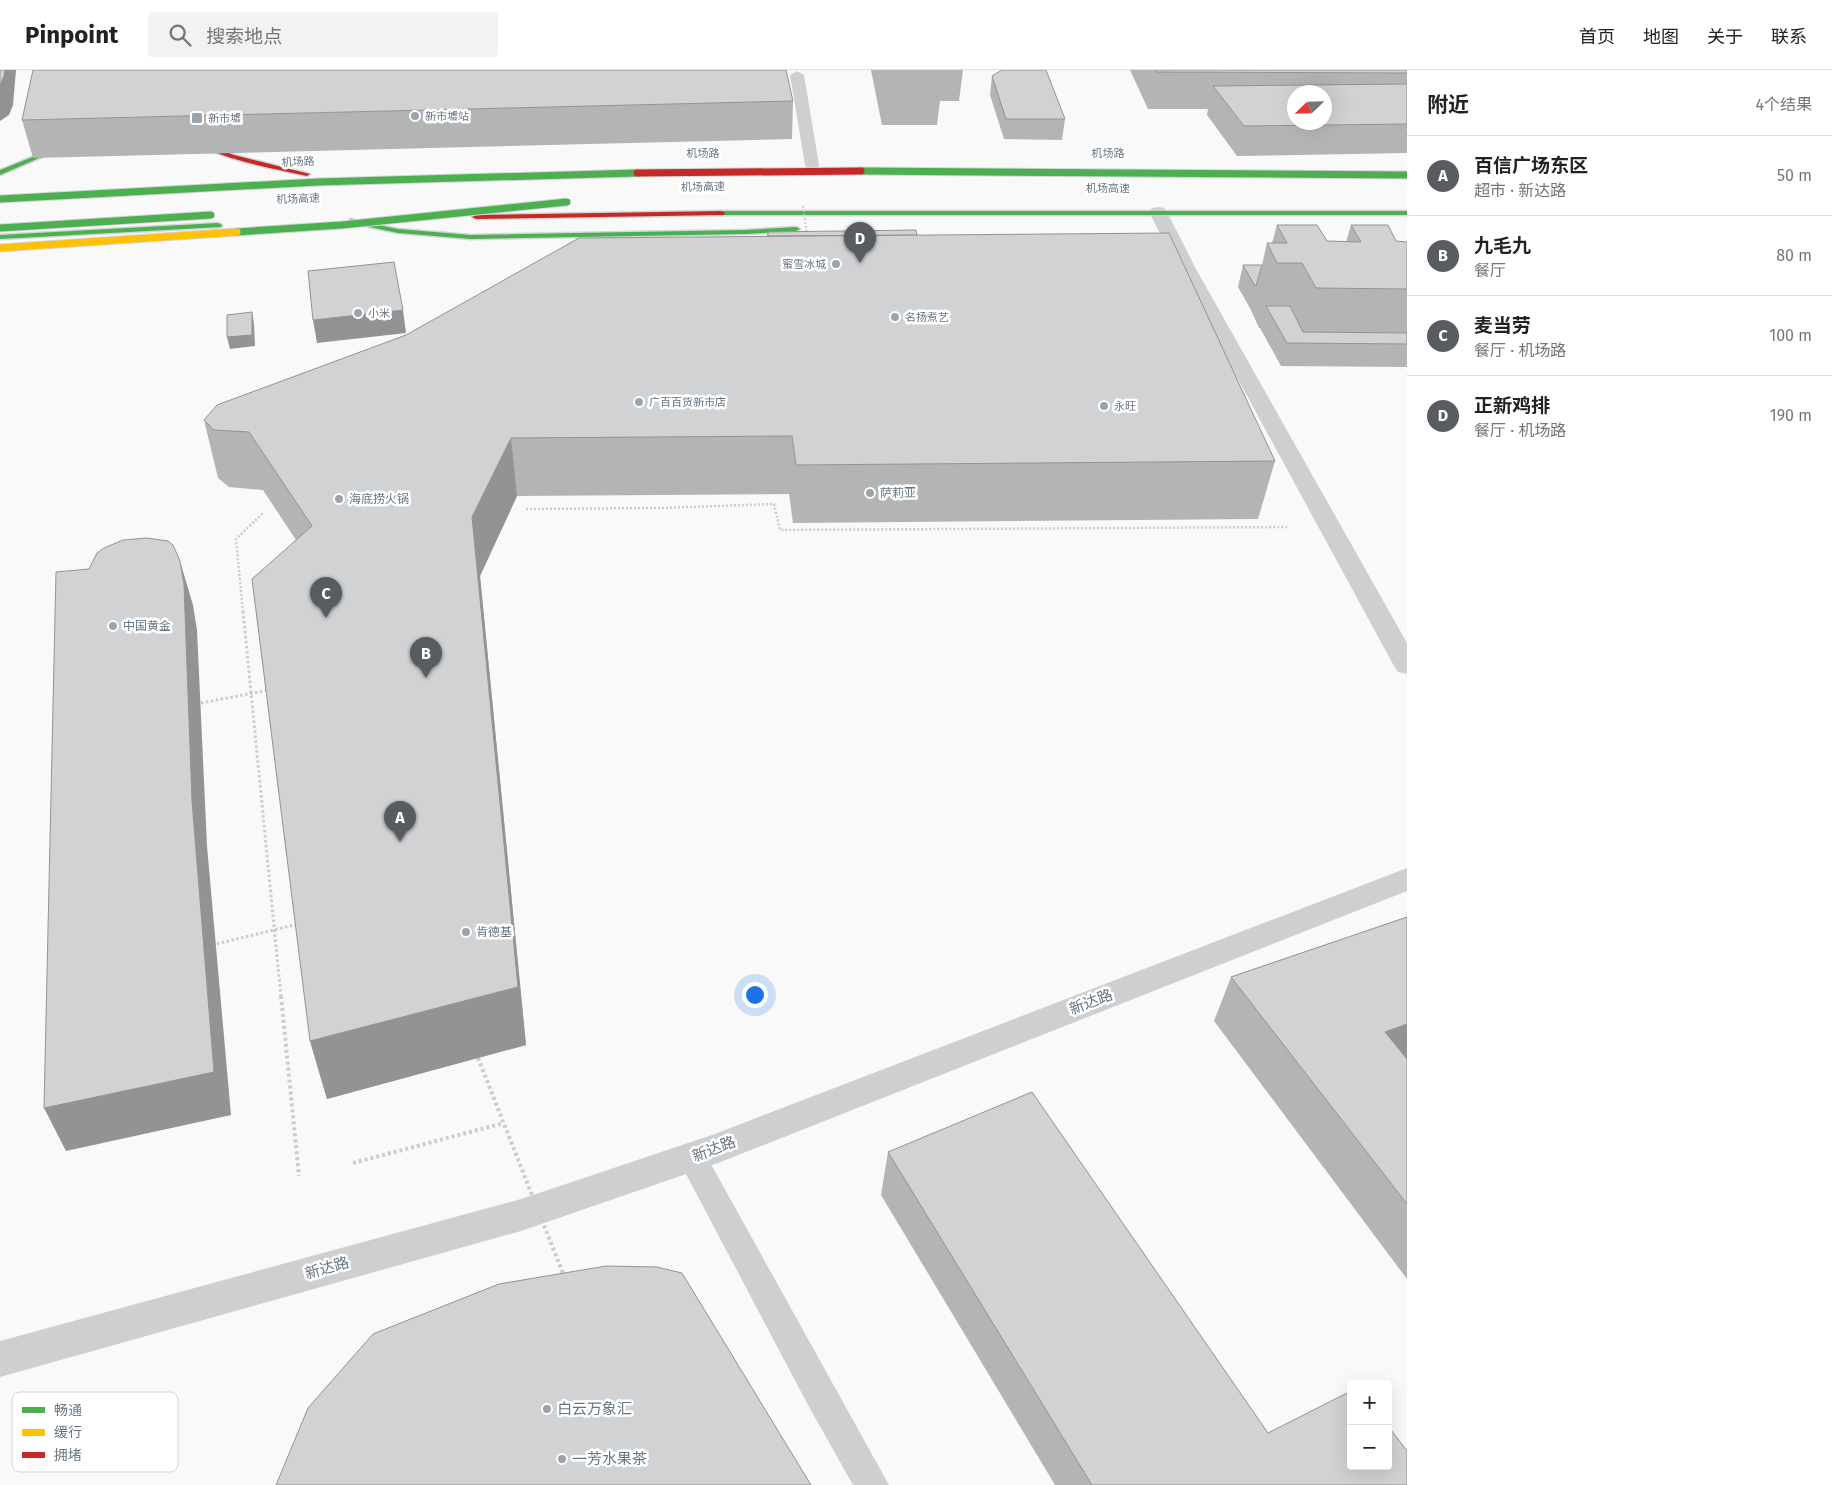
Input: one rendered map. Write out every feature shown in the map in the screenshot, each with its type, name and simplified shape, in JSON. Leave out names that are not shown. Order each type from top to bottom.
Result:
[{"type":"main road","points":[[0,173],[42,155],[78,133]]},
{"type":"main road","points":[[182,135],[201,147],[307,174]]},
{"type":"main road","name":"机场路","points":[[0,191],[307,174],[612,166],[812,165],[1407,168]]},
{"type":"main road","name":"机场高速","points":[[0,199],[390,179],[637,173],[1407,175]]},
{"type":"main road","points":[[0,191],[390,179]]},
{"type":"main road","points":[[1184,201],[1407,203]]},
{"type":"main road","points":[[0,248],[342,224],[572,202],[391,208]]},
{"type":"main road","points":[[0,237],[346,220],[636,213],[912,211],[1159,205],[1407,213]]},
{"type":"main road","points":[[838,224],[912,211]]},
{"type":"main road","points":[[0,228],[226,214]]},
{"type":"main road","points":[[346,220],[398,231],[471,237],[727,232],[811,228]]},
{"type":"street","points":[[1159,205],[1186,269],[1407,666]]},
{"type":"street","name":"新达路","points":[[0,1359],[520,1215],[692,1157],[1407,879]]},
{"type":"lane","points":[[797,75],[812,165]]},
{"type":"lane","points":[[692,1157],[820,1394],[872,1485]]},
{"type":"path","points":[[803,203],[808,242]]},
{"type":"path","points":[[526,509],[661,508],[774,504],[780,530],[1330,527]]},
{"type":"path","points":[[263,513],[236,539],[299,1176]]},
{"type":"path","points":[[192,704],[278,689]]},
{"type":"path","points":[[203,947],[299,924]]},
{"type":"path","points":[[475,1049],[568,1285]]},
{"type":"path","points":[[353,1163],[504,1123]]},
{"type":"building","points":[[0,70],[5,70],[0,85]]},
{"type":"building","points":[[33,70],[786,70],[793,101],[22,120]]},
{"type":"building","points":[[1002,70],[1046,70],[1065,119],[1006,119],[992,76]]},
{"type":"building","points":[[1155,70],[1407,70],[1407,73],[1156,72]]},
{"type":"building","points":[[1407,84],[1407,124],[1332,125],[1332,85],[1310,85]]},
{"type":"building","points":[[1287,85],[1287,125],[1244,126],[1213,86]]},
{"type":"building","points":[[1277,225],[1317,225],[1327,241],[1361,242],[1351,225],[1388,225],[1396,241],[1407,242],[1407,289],[1316,288],[1302,263],[1277,263],[1267,243],[1287,243]]},
{"type":"building","points":[[916,230],[917,235],[768,236],[768,232]]},
{"type":"building","points":[[1169,233],[1275,461],[796,465],[792,436],[511,438],[472,517],[518,987],[310,1041],[252,579],[312,526],[249,432],[214,430],[204,420],[217,405],[406,335],[579,238]]},
{"type":"building","points":[[394,262],[403,310],[313,320],[308,271]]},
{"type":"building","points":[[1243,265],[1262,265],[1256,286],[1255,286]]},
{"type":"building","points":[[1266,306],[1290,306],[1303,332],[1407,333],[1407,344],[1287,343]]},
{"type":"building","points":[[252,312],[252,335],[227,337],[227,315]]},
{"type":"building","points":[[147,538],[168,541],[173,545],[180,561],[184,585],[192,801],[214,1072],[44,1108],[56,572],[89,569],[97,553],[104,548],[123,540]]},
{"type":"building","points":[[1407,917],[1407,1024],[1385,1032],[1407,1059],[1407,1204],[1231,977]]},
{"type":"building","points":[[1032,1092],[1268,1433],[1347,1393],[1347,1470],[1392,1470],[1392,1431],[1407,1451],[1407,1485],[1092,1485],[888,1152]]},
{"type":"building","name":"白云万象汇","points":[[606,1266],[657,1267],[682,1273],[811,1485],[276,1485],[308,1408],[373,1334],[499,1284]]},
{"type":"traffic: fast","points":[[0,173],[42,155],[68,140]]},
{"type":"traffic: fast","points":[[861,171],[1407,175]]},
{"type":"traffic: fast","points":[[0,199],[318,182],[637,173]]},
{"type":"traffic: fast","points":[[237,232],[342,225],[567,202]]},
{"type":"traffic: fast","points":[[721,213],[1407,213]]},
{"type":"traffic: fast","points":[[0,228],[211,215]]},
{"type":"traffic: fast","points":[[353,221],[398,231],[471,237],[745,232],[796,229]]},
{"type":"traffic: fast","points":[[0,237],[218,225]]},
{"type":"traffic: jam","points":[[189,139],[232,157],[307,174]]},
{"type":"traffic: jam","points":[[637,173],[861,171]]},
{"type":"traffic: jam","points":[[476,217],[721,213]]},
{"type":"traffic: slow","points":[[0,248],[237,232]]},
{"type":"place","name":"新市墟站","points":[[415,116]]},
{"type":"place","name":"新市墟","points":[[197,118]]},
{"type":"place","name":"正新鸡排","points":[[860,263]]},
{"type":"place","name":"蜜雪冰城","points":[[836,264]]},
{"type":"place","name":"小米","points":[[358,313]]},
{"type":"place","name":"名扬煮艺","points":[[895,317]]},
{"type":"place","name":"广百百货新市店","points":[[639,402]]},
{"type":"place","name":"永旺","points":[[1104,406]]},
{"type":"place","name":"萨莉亚","points":[[870,493]]},
{"type":"place","name":"海底捞火锅","points":[[339,499]]},
{"type":"place","name":"麦当劳","points":[[326,618]]},
{"type":"place","name":"中国黄金","points":[[113,626]]},
{"type":"place","name":"九毛九","points":[[426,678]]},
{"type":"place","name":"百信广场东区","points":[[400,842]]},
{"type":"place","name":"肯德基","points":[[466,932]]},
{"type":"place","name":"白云万象汇","points":[[547,1409]]},
{"type":"place","name":"一芳水果茶","points":[[562,1459]]}]
